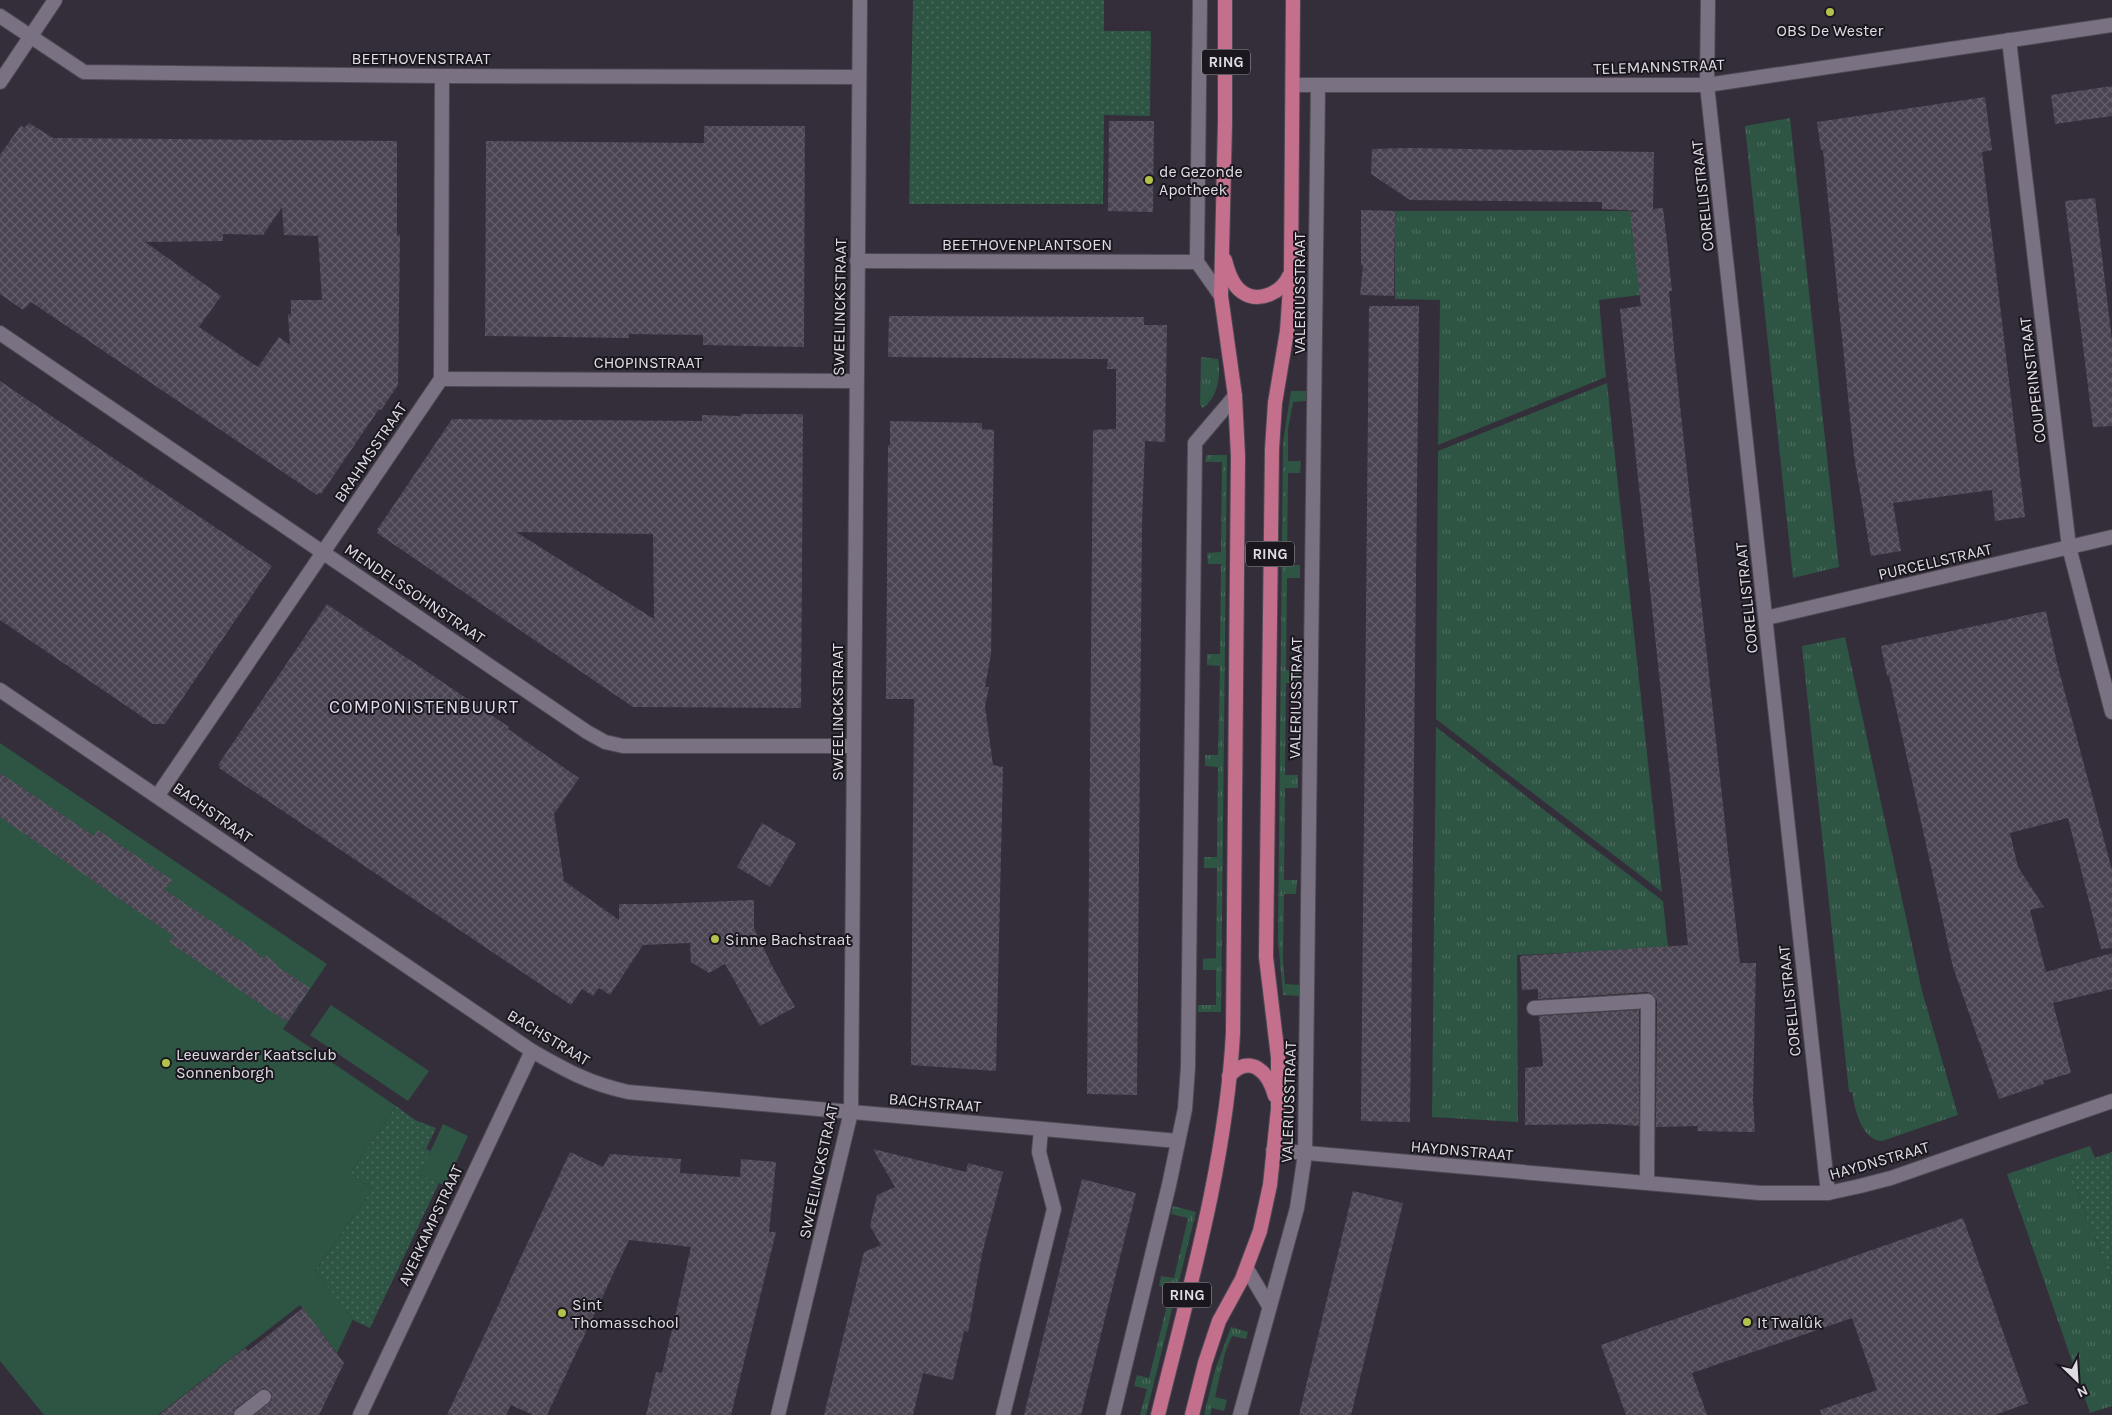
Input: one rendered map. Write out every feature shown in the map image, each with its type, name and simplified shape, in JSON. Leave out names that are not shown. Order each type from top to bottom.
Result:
[{"type":"main road","name":"VALERIUSSTRAAT","points":[[1158,1415],[1216,1176],[1225,1121],[1233,1017],[1238,456],[1235,396],[1221,296],[1225,0]]},
{"type":"main road","name":"VALERIUSSTRAAT","points":[[1192,1415],[1205,1364],[1219,1321],[1247,1269],[1260,1231],[1274,1150],[1278,1108],[1276,1041],[1266,957],[1272,449],[1275,403],[1287,331],[1291,273],[1293,0]]},
{"type":"main road","name":"VALERIUSSTRAAT","points":[[1223,252],[1229,273],[1235,285],[1242,292],[1253,296],[1273,293],[1283,288],[1291,273]]},
{"type":"main road","name":"VALERIUSSTRAAT","points":[[1229,1076],[1241,1066],[1251,1065],[1260,1069],[1272,1084],[1278,1108]]},
{"type":"street","points":[[0,82],[55,0]]},
{"type":"street","name":"SWEELINCKSTRAAT","points":[[778,1415],[851,1112],[855,381],[860,0]]},
{"type":"street","points":[[1197,262],[1200,0]]},
{"type":"street","name":"CORELLISTRAAT","points":[[1708,0],[1707,85],[1828,1193]]},
{"type":"street","name":"BEETHOVENSTRAAT","points":[[0,16],[84,72],[442,76],[859,77]]},
{"type":"street","name":"TELEMANNSTRAAT","points":[[1293,86],[1707,85],[2112,25]]},
{"type":"street","name":"COUPERINSTRAAT","points":[[2009,40],[2069,547],[2112,712]]},
{"type":"street","points":[[441,379],[442,76]]},
{"type":"street","name":"VALERIUSSTRAAT","points":[[1240,1415],[1296,1208],[1306,1154],[1318,86]]},
{"type":"street","name":"BEETHOVENPLANTSOEN","points":[[857,261],[1197,262]]},
{"type":"street","name":"VALERIUSSTRAAT","points":[[1197,262],[1221,296]]},
{"type":"street","name":"MENDELSSOHNSTRAAT","points":[[0,333],[605,742],[623,746],[854,746]]},
{"type":"street","name":"CHOPINSTRAAT","points":[[441,379],[855,381]]},
{"type":"street","name":"BRAHMSSTRAAT","points":[[158,795],[441,379]]},
{"type":"street","points":[[1113,1415],[1185,1109],[1188,1068],[1195,443],[1235,396]]},
{"type":"street","name":"PURCELLSTRAAT","points":[[1766,618],[2112,537]]},
{"type":"street","name":"BACHSTRAAT","points":[[0,690],[158,795],[532,1051],[571,1073],[599,1085],[628,1092],[1178,1141]]},
{"type":"street","points":[[1534,1008],[1648,1001],[1647,1183]]},
{"type":"street","name":"AVERKAMPSTRAAT","points":[[360,1415],[532,1051]]},
{"type":"street","name":"HAYDNSTRAAT","points":[[1274,1150],[1760,1193],[1828,1193],[1891,1178],[2112,1101]]},
{"type":"street","points":[[1003,1415],[1054,1209],[1039,1152],[1041,1130]]},
{"type":"street","points":[[1247,1269],[1269,1306]]},
{"type":"street","points":[[241,1415],[264,1397]]},
{"type":"green space","points":[[913,0],[1104,0],[1104,31],[1151,31],[1150,116],[1104,115],[1103,204],[909,204]]},
{"type":"green space","points":[[1790,118],[1839,567],[1793,578],[1745,126]]},
{"type":"green space","points":[[1395,211],[1631,211],[1640,295],[1599,300],[1606,377],[1438,445],[1440,300],[1395,299]]},
{"type":"green space","points":[[1201,357],[1218,359],[1219,372],[1215,393],[1212,399],[1202,408],[1200,404]]},
{"type":"green space","points":[[1607,383],[1662,892],[1436,719],[1438,451]]},
{"type":"green space","points":[[1291,391],[1306,391],[1306,401],[1293,402],[1288,429],[1288,461],[1301,461],[1300,473],[1288,473],[1287,565],[1300,565],[1300,578],[1287,578],[1286,670],[1299,670],[1299,683],[1286,683],[1285,775],[1298,775],[1298,788],[1285,788],[1284,880],[1297,880],[1296,894],[1284,894],[1283,958],[1285,984],[1300,985],[1300,996],[1283,995],[1278,940],[1283,442]]},
{"type":"green space","points":[[1207,455],[1227,455],[1221,1012],[1198,1012],[1198,1005],[1216,1005],[1216,970],[1203,970],[1203,959],[1216,958],[1217,868],[1204,868],[1204,857],[1217,857],[1218,767],[1205,766],[1205,755],[1218,755],[1220,666],[1207,665],[1207,654],[1220,654],[1221,564],[1208,564],[1207,553],[1221,552],[1222,462],[1205,462]]},
{"type":"green space","points":[[1845,637],[1922,991],[1958,1115],[1882,1141],[1875,1139],[1864,1130],[1857,1115],[1852,1092],[1849,1092],[1802,646]]},
{"type":"green space","points":[[1436,727],[1663,901],[1668,948],[1517,955],[1518,1122],[1432,1117]]},
{"type":"green space","name":"Leeuwarder Kaatsclub Sonnenborgh","points":[[0,743],[327,964],[283,1029],[396,1106],[350,1173],[373,1189],[315,1271],[353,1319],[337,1353],[300,1305],[158,1415],[44,1415],[0,1361]]},
{"type":"green space","points":[[331,1005],[429,1071],[408,1101],[310,1035]]},
{"type":"green space","points":[[396,1106],[415,1120],[436,1128],[426,1149],[431,1151],[420,1174],[439,1183],[370,1328],[353,1320],[315,1271],[373,1189],[350,1173]]},
{"type":"green space","points":[[443,1124],[468,1136],[445,1186],[420,1174]]},
{"type":"green space","points":[[2090,1146],[2095,1158],[2068,1167],[2112,1282],[2112,1406],[2090,1413],[2007,1174]]},
{"type":"green space","points":[[2112,1152],[2112,1282],[2068,1167]]},
{"type":"green space","points":[[1173,1206],[1196,1212],[1146,1415],[1140,1415],[1147,1389],[1134,1386],[1137,1375],[1149,1378],[1171,1289],[1159,1286],[1161,1276],[1174,1278],[1188,1218],[1171,1214]]},
{"type":"green space","points":[[1231,1327],[1248,1332],[1246,1339],[1232,1336],[1225,1353],[1215,1397],[1227,1400],[1224,1411],[1212,1408],[1210,1415],[1204,1415],[1215,1370]]},
{"type":"building","points":[[2112,86],[2112,116],[2055,124],[2051,95]]},
{"type":"building","points":[[1985,97],[1992,150],[1982,152],[2025,517],[1995,521],[1992,490],[1893,503],[1901,551],[1871,556],[1854,456],[1823,150],[1821,150],[1817,122]]},
{"type":"building","points":[[1109,121],[1154,121],[1153,212],[1108,211]]},
{"type":"building","points":[[29,123],[53,138],[397,141],[397,236],[400,234],[398,385],[381,410],[379,409],[321,494],[318,493],[317,495],[31,302],[23,310],[0,294],[0,155],[21,125],[24,128]],"holes":[[[282,207],[284,235],[318,236],[322,300],[291,300],[291,315],[288,314],[290,345],[279,337],[258,367],[199,327],[221,296],[145,242],[223,241],[223,234],[263,235]]]},
{"type":"building","points":[[704,126],[805,126],[804,347],[703,345],[703,335],[629,334],[629,338],[485,336],[486,141],[704,143]]},
{"type":"building","points":[[1372,149],[1654,152],[1653,209],[1663,208],[1667,242],[1672,291],[1669,291],[1675,359],[1740,963],[1756,963],[1753,1101],[1755,1132],[1697,1131],[1698,1126],[1656,1127],[1657,1001],[1652,994],[1647,992],[1538,999],[1538,989],[1522,990],[1520,956],[1688,945],[1620,309],[1641,306],[1630,212],[1641,211],[1602,209],[1602,202],[1410,200],[1371,174]]},
{"type":"building","points":[[2095,198],[2112,341],[2112,426],[2093,427],[2065,201]]},
{"type":"building","points":[[1361,210],[1395,211],[1394,296],[1360,295],[1363,265],[1361,265]]},
{"type":"building","points":[[1369,306],[1419,306],[1410,1122],[1361,1121]]},
{"type":"building","points":[[889,316],[1144,317],[1144,325],[1167,325],[1165,442],[1145,441],[1142,522],[1137,1095],[1087,1094],[1093,430],[1116,429],[1116,369],[1107,369],[1108,359],[888,357]]},
{"type":"building","points":[[0,381],[272,566],[165,724],[153,724],[0,620]]},
{"type":"building","points":[[741,414],[803,414],[801,708],[633,707],[377,533],[379,531],[377,530],[452,419],[702,421],[702,415],[741,416]],"holes":[[[516,532],[653,534],[654,619]]]},
{"type":"building","points":[[890,421],[982,423],[982,429],[994,430],[991,654],[985,687],[989,687],[985,706],[993,765],[1003,767],[996,1071],[911,1065],[914,699],[886,699],[888,445],[890,445]]},
{"type":"building","points":[[327,604],[509,727],[508,729],[579,778],[554,814],[564,881],[619,920],[619,904],[754,900],[754,928],[773,968],[795,1007],[760,1026],[725,964],[709,973],[691,962],[690,943],[643,945],[610,995],[599,988],[593,996],[582,989],[571,1005],[219,768],[220,766],[218,765]]},
{"type":"building","points":[[2046,611],[2057,663],[2112,870],[2112,948],[2101,949],[2068,818],[2010,833],[2018,867],[2044,907],[2030,910],[2046,972],[2112,953],[2112,989],[2053,1003],[2071,1073],[2043,1081],[2044,1084],[1999,1099],[1953,967],[1881,646]]},
{"type":"building","points":[[0,773],[94,836],[98,830],[172,880],[165,890],[251,948],[264,959],[266,955],[281,969],[310,988],[287,1022],[169,942],[174,936],[0,817]]},
{"type":"building","points":[[762,823],[796,843],[770,887],[737,867]]},
{"type":"building","points":[[1639,1010],[1639,1126],[1610,1124],[1525,1125],[1525,1068],[1543,1066],[1539,1016]]},
{"type":"building","points":[[873,1149],[966,1172],[968,1163],[1003,1172],[982,1254],[968,1332],[964,1331],[953,1380],[923,1373],[913,1415],[824,1415],[864,1252],[881,1245],[870,1226],[877,1195],[895,1187]]},
{"type":"building","points":[[570,1152],[603,1167],[610,1154],[681,1159],[680,1173],[740,1177],[741,1159],[776,1162],[769,1232],[776,1232],[731,1415],[646,1415],[656,1372],[662,1373],[691,1247],[629,1240],[547,1415],[533,1415],[511,1405],[506,1415],[447,1415]]},
{"type":"building","points":[[1082,1179],[1136,1193],[1081,1415],[1024,1415]]},
{"type":"building","points":[[1353,1191],[1403,1203],[1351,1415],[1299,1415]]},
{"type":"building","points":[[1963,1218],[2028,1403],[1995,1415],[1821,1415],[1820,1410],[1877,1390],[1852,1318],[1692,1373],[1707,1415],[1626,1415],[1601,1345]]},
{"type":"building","points":[[303,1308],[344,1363],[319,1415],[255,1415],[272,1400],[271,1392],[263,1388],[236,1408],[232,1415],[159,1415],[245,1348],[248,1351]]},
{"type":"place","name":"OBS De Wester","points":[[1830,12]]},
{"type":"place","name":"de Gezonde Apotheek","points":[[1149,180]]},
{"type":"place","name":"Sinne Bachstraat","points":[[715,939]]},
{"type":"place","name":"Leeuwarder Kaatsclub Sonnenborgh","points":[[166,1063]]},
{"type":"place","name":"Sint Thomasschool","points":[[562,1313]]},
{"type":"place","name":"It Twalûk","points":[[1747,1322]]},
{"type":"district","name":"COMPONISTENBUURT","points":[[424,707]]}]
